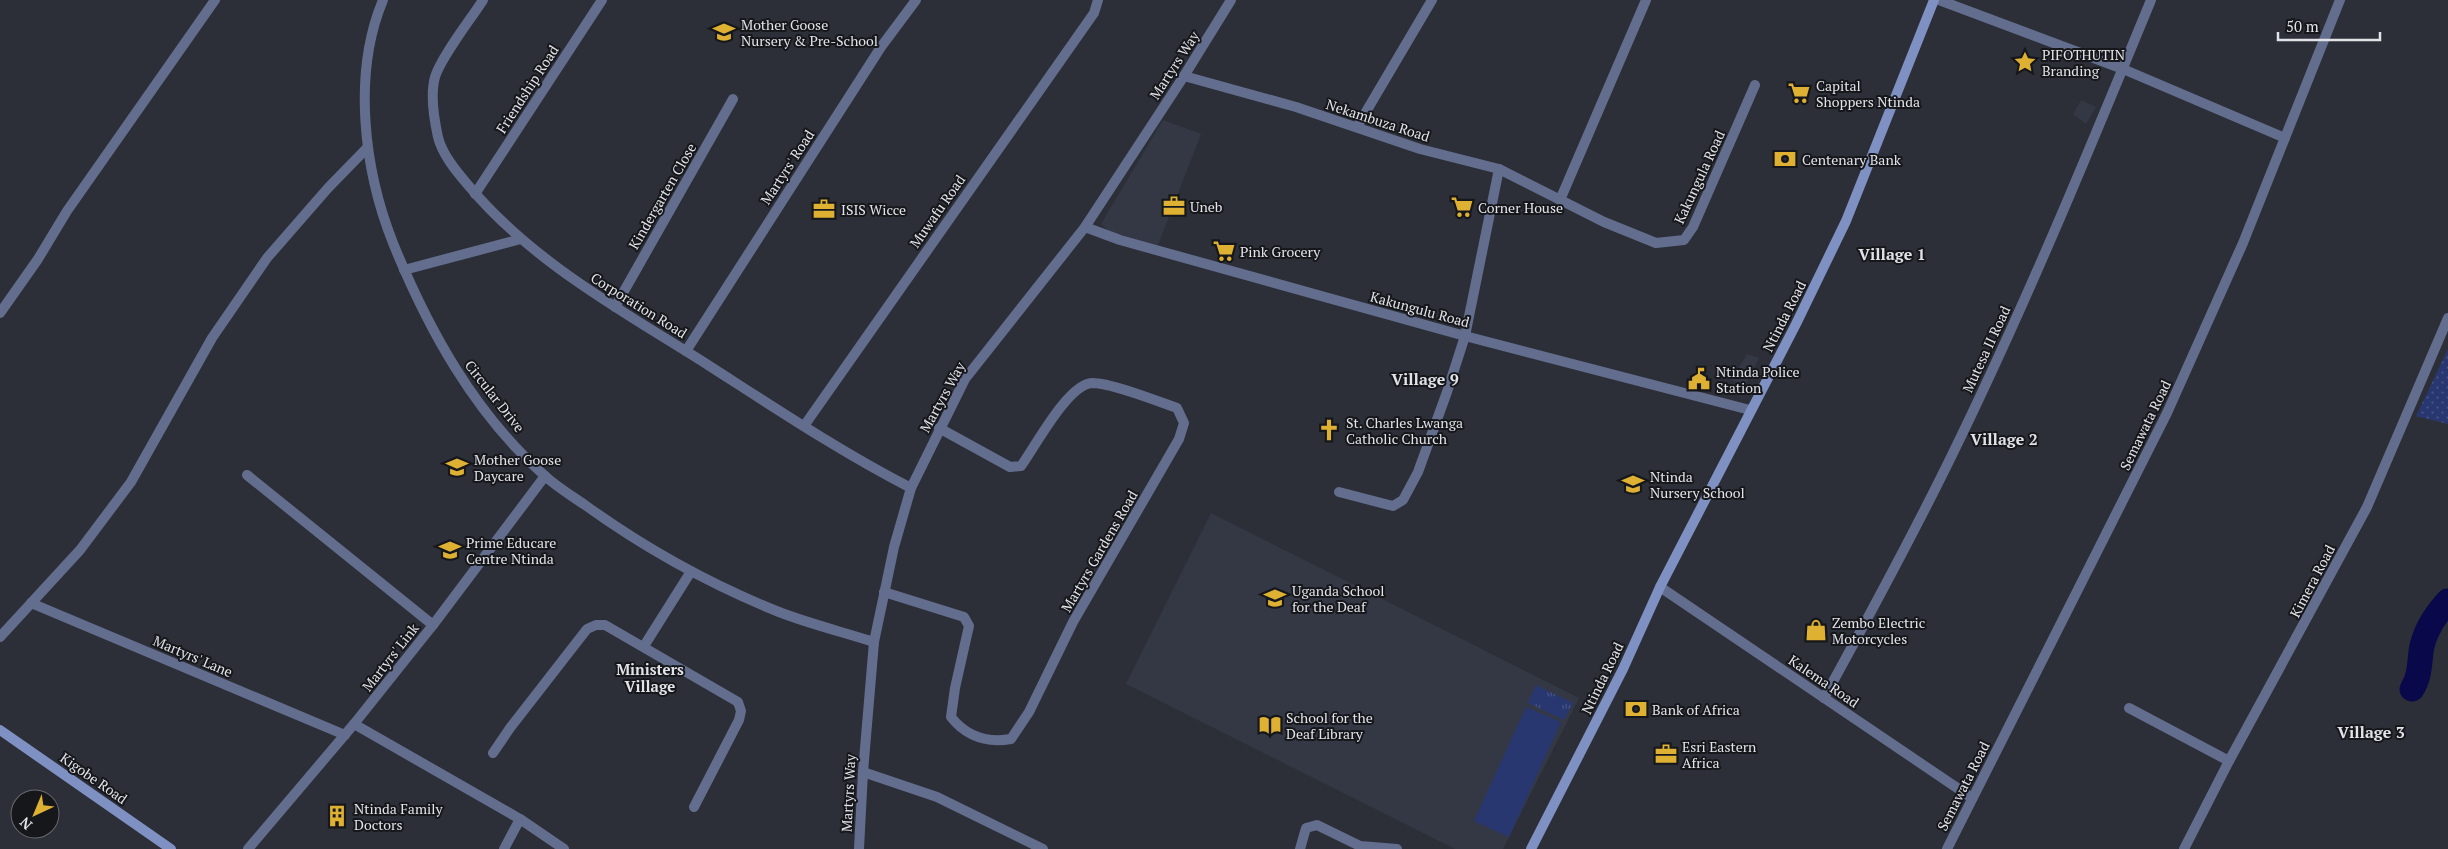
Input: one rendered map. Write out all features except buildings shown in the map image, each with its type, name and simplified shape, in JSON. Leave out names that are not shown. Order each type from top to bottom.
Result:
[{"type":"main road","name":"Ntinda Road","points":[[1531,849],[1623,669],[1660,587],[1796,324],[1846,221],[1934,0]]},
{"type":"main road","name":"Kigobe Road","points":[[0,730],[171,849]]},
{"type":"street","points":[[0,313],[38,259],[67,211],[215,0]]},
{"type":"street","name":"Circular Drive","points":[[383,0],[370,42],[365,94],[367,148],[374,189],[404,270],[432,330],[474,397],[507,436],[545,476],[612,524],[690,573],[781,613],[874,642]]},
{"type":"street","name":"Corporation Road","points":[[483,0],[435,78],[434,108],[438,138],[456,170],[475,194],[521,239],[561,271],[804,426],[877,471],[912,488]]},
{"type":"street","name":"Friendship Road","points":[[475,194],[602,0]]},
{"type":"street","name":"Martyrs' Road","points":[[686,351],[881,47],[916,0]]},
{"type":"street","name":"Muwafu Road","points":[[804,426],[1094,13],[1098,0]]},
{"type":"street","name":"Martyrs Way","points":[[859,849],[862,772],[874,642],[884,592],[912,488],[939,428],[965,379],[1085,227],[1184,76],[1231,0]]},
{"type":"street","points":[[1357,127],[1432,0]]},
{"type":"street","points":[[1560,200],[1646,0]]},
{"type":"street","points":[[1939,0],[2123,69],[2286,138]]},
{"type":"street","name":"Mutesa II Road","points":[[1824,698],[1952,456],[2034,278],[2151,0]]},
{"type":"street","name":"Semawata Road","points":[[1947,849],[2167,412],[2243,243],[2340,0]]},
{"type":"street","name":"Nekambuza Road","points":[[1184,76],[1296,107],[1420,149],[1499,170],[1560,200]]},
{"type":"street","name":"Kakungula Road","points":[[1560,200],[1604,222],[1656,242],[1684,240],[1693,227],[1755,85]]},
{"type":"street","name":"Kindergarten Close","points":[[615,307],[733,99]]},
{"type":"street","points":[[0,637],[80,550],[131,482],[212,338],[267,258],[328,188],[367,148]]},
{"type":"street","points":[[1339,492],[1382,505],[1393,506],[1404,500],[1418,472],[1447,392],[1464,336],[1499,170]]},
{"type":"street","name":"Kakungulu Road","points":[[1085,227],[1120,240],[1464,336],[1750,410]]},
{"type":"street","points":[[404,270],[521,239]]},
{"type":"street","name":"Kimera Road","points":[[2184,849],[2229,761],[2367,507],[2448,318]]},
{"type":"street","name":"Martyrs Gardens Road","points":[[884,592],[964,617],[968,621],[970,626],[955,688],[951,717],[965,730],[985,740],[1011,738],[1029,712],[1074,622],[1179,439],[1184,422],[1177,408],[1132,392],[1091,383],[1078,389],[1064,401],[1021,466],[1010,468],[939,428]]},
{"type":"street","points":[[247,475],[433,625]]},
{"type":"street","name":"Martyrs' Link","points":[[248,849],[345,735],[433,625],[545,476]]},
{"type":"street","points":[[644,646],[690,573]]},
{"type":"street","name":"Kalema Road","points":[[1660,587],[1972,798]]},
{"type":"street","name":"Martyrs' Lane","points":[[31,603],[345,735]]},
{"type":"street","points":[[493,753],[510,728],[587,629],[596,625],[605,625],[738,702],[741,712],[739,720],[694,807]]},
{"type":"street","points":[[2129,708],[2229,761]]},
{"type":"street","points":[[354,724],[520,819],[564,849]]},
{"type":"street","points":[[862,772],[937,797],[1022,844],[1043,849]]},
{"type":"street","points":[[504,849],[520,819]]},
{"type":"street","points":[[1300,849],[1306,828],[1317,825],[1360,846],[1397,849]]},
{"type":"shaded area","points":[[2081,100],[2096,107],[2086,124],[2073,114]]},
{"type":"shaded area","points":[[1163,120],[1201,134],[1158,245],[1112,234],[1101,224]]},
{"type":"shaded area","points":[[1747,354],[1759,358],[1745,386],[1731,380]]},
{"type":"shaded area","name":"Uganda School for the Deaf","points":[[1211,513],[1579,698],[1503,849],[1455,849],[1126,684]]},
{"type":"green space","points":[[2448,349],[2448,424],[2416,416]]},
{"type":"green space","points":[[1536,685],[1573,703],[1564,720],[1528,703]]},
{"type":"green space","points":[[1526,707],[1561,722],[1509,837],[1474,821]]},
{"type":"waterway","points":[[2412,689],[2418,673],[2426,633],[2448,601]]},
{"type":"place","name":"Mother Goose Nursery & Pre-School","points":[[724,32]]},
{"type":"place","name":"PIFOTHUTIN Branding","points":[[2025,62]]},
{"type":"place","name":"Capital Shoppers Ntinda","points":[[1799,93]]},
{"type":"place","name":"Centenary Bank","points":[[1785,159]]},
{"type":"place","name":"Uneb","points":[[1174,206]]},
{"type":"place","name":"Corner House","points":[[1462,207]]},
{"type":"place","name":"ISIS Wicce","points":[[824,209]]},
{"type":"place","name":"Pink Grocery","points":[[1224,251]]},
{"type":"place","name":"Ntinda Police Station","points":[[1699,379]]},
{"type":"place","name":"St. Charles Lwanga Catholic Church","points":[[1329,430]]},
{"type":"place","name":"Mother Goose Daycare","points":[[457,467]]},
{"type":"place","name":"Ntinda Nursery School","points":[[1633,484]]},
{"type":"place","name":"Prime Educare Centre Ntinda","points":[[450,550]]},
{"type":"place","name":"Uganda School for the Deaf","points":[[1275,598]]},
{"type":"place","name":"Zembo Electric Motorcycles","points":[[1816,630]]},
{"type":"place","name":"Bank of Africa","points":[[1636,709]]},
{"type":"place","name":"School for the Deaf Library","points":[[1270,725]]},
{"type":"place","name":"Esri Eastern Africa","points":[[1666,754]]},
{"type":"place","name":"Ntinda Family Doctors","points":[[337,816]]},
{"type":"district","name":"Village 1","points":[[1892,254]]},
{"type":"district","name":"Village 9","points":[[1425,379]]},
{"type":"district","name":"Village 2","points":[[2004,439]]},
{"type":"district","name":"Ministers Village","points":[[650,678]]},
{"type":"district","name":"Village 3","points":[[2371,732]]}]
